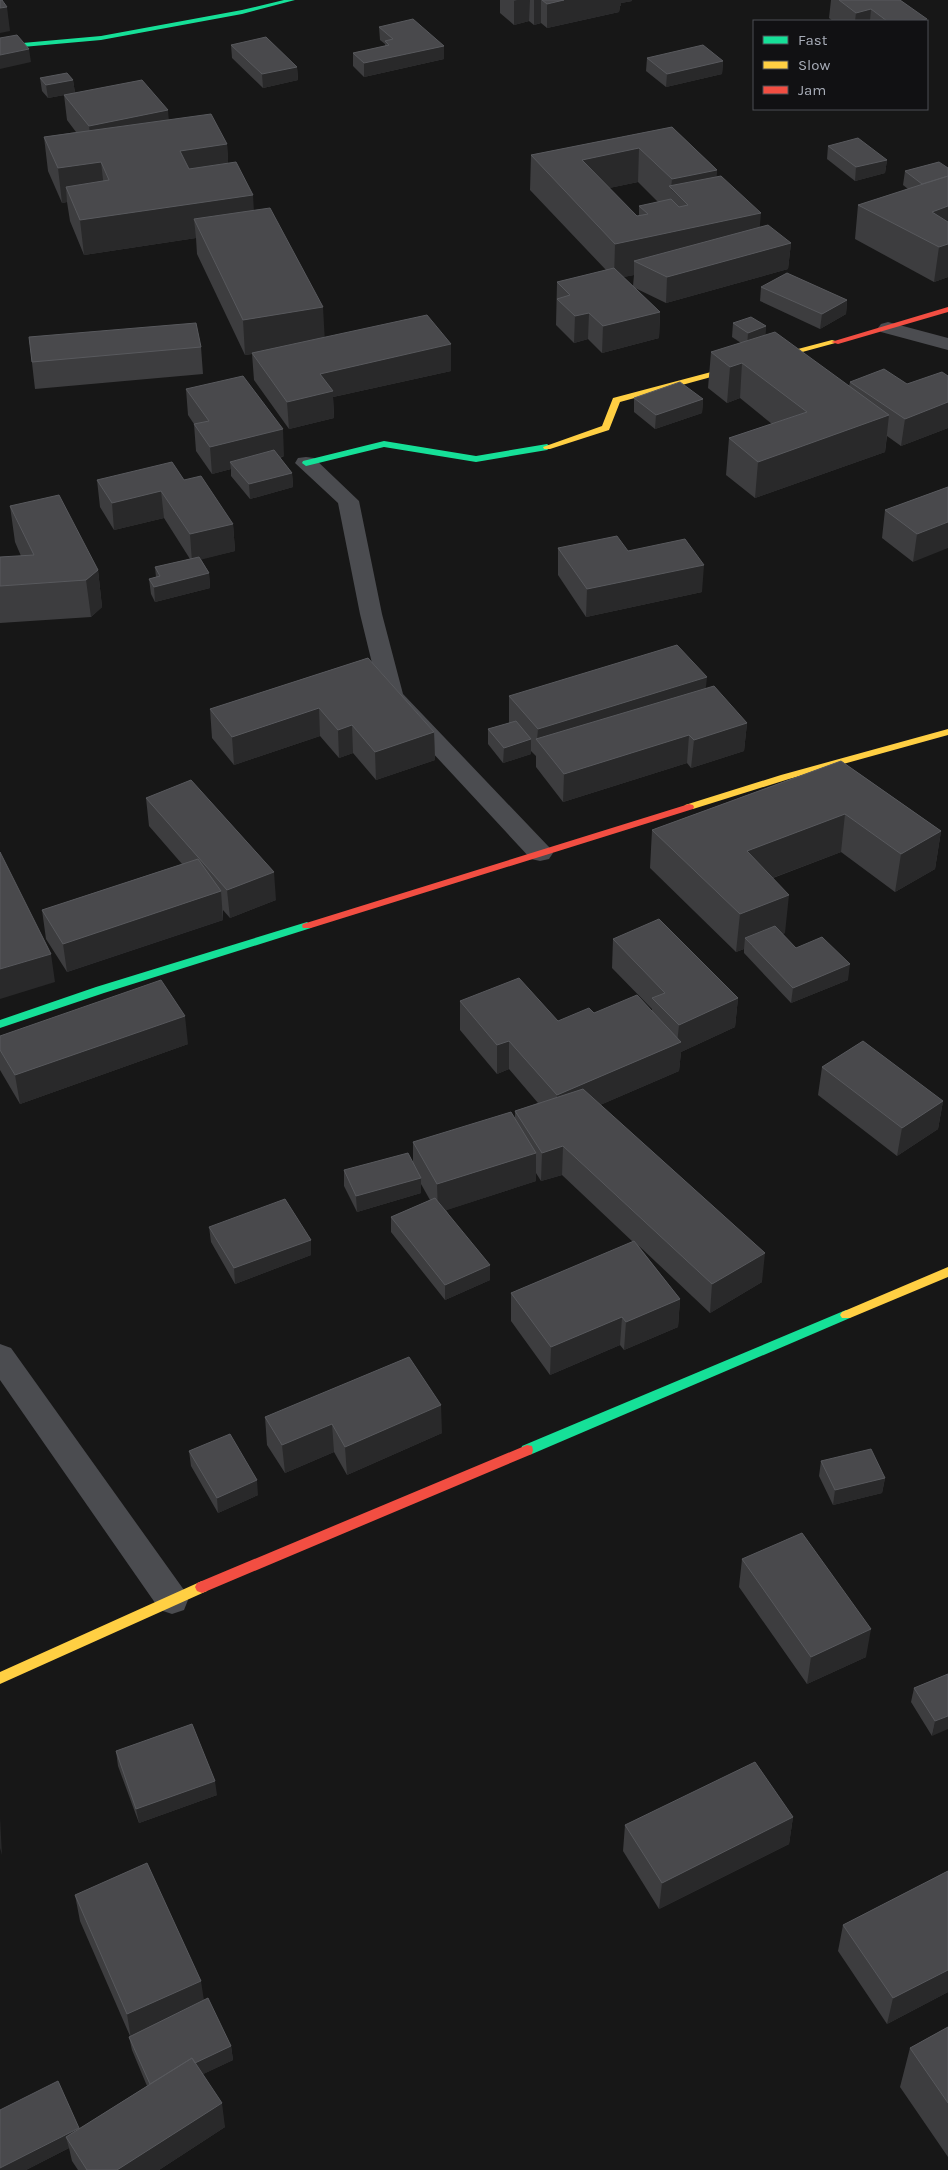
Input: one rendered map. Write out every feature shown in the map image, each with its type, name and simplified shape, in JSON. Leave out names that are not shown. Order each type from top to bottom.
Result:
[{"type":"street","points":[[0,46],[101,38],[242,12],[292,0]]},
{"type":"street","points":[[306,463],[384,444],[476,459],[544,448],[606,428],[616,400],[888,328],[948,309]]},
{"type":"street","points":[[888,328],[948,344]]},
{"type":"street","points":[[306,463],[348,501],[371,614],[392,696],[540,853]]},
{"type":"street","points":[[0,1024],[100,990],[540,853],[784,778],[948,732]]},
{"type":"street","points":[[0,1678],[172,1600],[948,1272]]},
{"type":"street","points":[[0,1356],[172,1600]]},
{"type":"building","points":[[0,0],[2,0],[7,7],[0,8]]},
{"type":"building","points":[[542,0],[564,0],[547,4]]},
{"type":"building","points":[[839,0],[900,0],[927,19],[886,20],[871,9],[856,13]]},
{"type":"building","points":[[413,19],[444,46],[364,63],[353,53],[389,45],[385,41],[393,39],[379,27]]},
{"type":"building","points":[[17,35],[29,49],[0,55],[0,38]]},
{"type":"building","points":[[266,37],[297,67],[262,74],[231,45]]},
{"type":"building","points":[[703,45],[723,61],[667,74],[647,58]]},
{"type":"building","points":[[67,73],[73,80],[46,85],[40,78]]},
{"type":"building","points":[[142,80],[168,110],[89,126],[64,95]]},
{"type":"building","points":[[211,114],[227,144],[180,151],[189,169],[236,162],[253,195],[80,220],[66,187],[109,180],[101,162],[58,168],[44,137]]},
{"type":"building","points":[[672,127],[717,170],[672,179],[639,148],[582,160],[637,216],[648,214],[639,206],[671,199],[679,207],[688,205],[669,186],[721,176],[761,213],[615,244],[531,155]]},
{"type":"building","points":[[858,138],[887,160],[856,167],[828,146]]},
{"type":"building","points":[[939,162],[948,168],[948,176],[922,184],[905,171]]},
{"type":"building","points":[[948,176],[948,206],[932,212],[948,222],[948,244],[939,247],[858,205]]},
{"type":"building","points":[[270,208],[323,307],[243,320],[194,219]]},
{"type":"building","points":[[768,225],[791,243],[667,277],[634,261]]},
{"type":"building","points":[[614,268],[660,312],[603,326],[589,313],[575,316],[557,299],[570,295],[557,282]]},
{"type":"building","points":[[787,273],[847,300],[822,314],[761,287]]},
{"type":"building","points":[[427,315],[451,344],[320,374],[333,391],[287,402],[252,353]]},
{"type":"building","points":[[751,317],[766,326],[748,333],[733,323]]},
{"type":"building","points":[[196,323],[201,347],[32,362],[29,337]]},
{"type":"building","points":[[775,332],[889,415],[758,462],[729,438],[807,412],[742,363],[730,367],[711,352]]},
{"type":"building","points":[[884,369],[907,384],[942,372],[948,376],[948,402],[905,419],[850,382]]},
{"type":"building","points":[[243,376],[283,429],[210,447],[194,424],[209,421],[186,389]]},
{"type":"building","points":[[680,382],[703,399],[656,415],[634,398]]},
{"type":"building","points":[[274,450],[292,473],[249,484],[230,462]]},
{"type":"building","points":[[172,462],[184,480],[201,476],[233,524],[190,534],[161,491],[112,503],[97,480]]},
{"type":"building","points":[[948,487],[948,522],[917,534],[885,510]]},
{"type":"building","points":[[59,495],[98,570],[86,580],[0,586],[0,557],[34,555],[10,506]]},
{"type":"building","points":[[617,536],[628,551],[685,539],[704,565],[587,589],[558,548]]},
{"type":"building","points":[[199,557],[209,573],[154,587],[149,579],[160,576],[155,567]]},
{"type":"building","points":[[677,645],[707,677],[538,729],[509,696]]},
{"type":"building","points":[[368,658],[434,732],[375,752],[352,725],[338,730],[319,708],[232,737],[210,709]]},
{"type":"building","points":[[714,686],[747,723],[694,740],[689,735],[564,774],[536,739]]},
{"type":"building","points":[[516,721],[531,739],[504,748],[488,729]]},
{"type":"building","points":[[841,761],[941,831],[901,854],[845,814],[747,851],[789,895],[740,914],[652,830]]},
{"type":"building","points":[[191,780],[274,872],[227,890],[146,798]]},
{"type":"building","points":[[0,852],[51,954],[0,969]]},
{"type":"building","points":[[198,859],[221,891],[63,944],[42,910]]},
{"type":"building","points":[[659,919],[738,998],[679,1025],[652,998],[665,993],[613,939]]},
{"type":"building","points":[[775,926],[796,948],[822,937],[850,964],[793,988],[745,938]]},
{"type":"building","points":[[519,978],[558,1021],[589,1008],[594,1013],[637,995],[681,1042],[557,1095],[509,1041],[497,1045],[460,1001]]},
{"type":"building","points":[[161,980],[185,1016],[15,1075],[0,1050],[0,1036]]},
{"type":"building","points":[[863,1041],[943,1101],[902,1128],[822,1067]]},
{"type":"building","points":[[583,1089],[765,1253],[712,1284],[563,1146],[542,1153],[515,1111]]},
{"type":"building","points":[[511,1112],[536,1153],[437,1184],[413,1142]]},
{"type":"building","points":[[408,1153],[421,1178],[356,1196],[344,1170]]},
{"type":"building","points":[[435,1198],[490,1265],[445,1285],[391,1217]]},
{"type":"building","points":[[285,1199],[311,1240],[234,1268],[209,1227]]},
{"type":"building","points":[[634,1241],[680,1299],[626,1322],[622,1317],[551,1347],[511,1293]]},
{"type":"building","points":[[409,1357],[441,1405],[345,1447],[332,1424],[282,1445],[265,1417]]},
{"type":"building","points":[[230,1434],[257,1480],[217,1498],[189,1451]]},
{"type":"building","points":[[871,1449],[885,1478],[835,1490],[821,1461]]},
{"type":"building","points":[[802,1533],[871,1629],[811,1657],[742,1559]]},
{"type":"building","points":[[948,1674],[948,1716],[935,1721],[914,1688]]},
{"type":"building","points":[[192,1724],[215,1781],[136,1809],[116,1751]]},
{"type":"building","points":[[755,1762],[793,1817],[662,1883],[625,1825]]},
{"type":"building","points":[[147,1863],[201,1981],[127,2014],[75,1895]]},
{"type":"building","points":[[948,1871],[948,1970],[893,1998],[843,1925]]},
{"type":"building","points":[[208,1998],[231,2046],[195,2063],[192,2058],[150,2084],[129,2037]]},
{"type":"building","points":[[948,2027],[948,2103],[910,2048]]},
{"type":"building","points":[[192,2058],[222,2103],[117,2170],[87,2170],[66,2137]]},
{"type":"building","points":[[58,2081],[79,2128],[0,2168],[0,2110]]},
{"type":"traffic: fast","points":[[0,47],[101,38],[242,12],[292,0]]},
{"type":"traffic: fast","points":[[306,463],[384,444],[476,459],[547,447]]},
{"type":"traffic: fast","points":[[0,1024],[100,990],[307,926]]},
{"type":"traffic: fast","points":[[527,1450],[846,1315]]},
{"type":"traffic: slow","points":[[547,447],[606,428],[616,400],[835,342]]},
{"type":"traffic: slow","points":[[689,807],[785,777],[948,732]]},
{"type":"traffic: slow","points":[[846,1315],[948,1272]]},
{"type":"traffic: slow","points":[[0,1678],[202,1587]]},
{"type":"traffic: jam","points":[[835,342],[948,309]]},
{"type":"traffic: jam","points":[[307,926],[689,807]]},
{"type":"traffic: jam","points":[[202,1587],[527,1450]]}]
